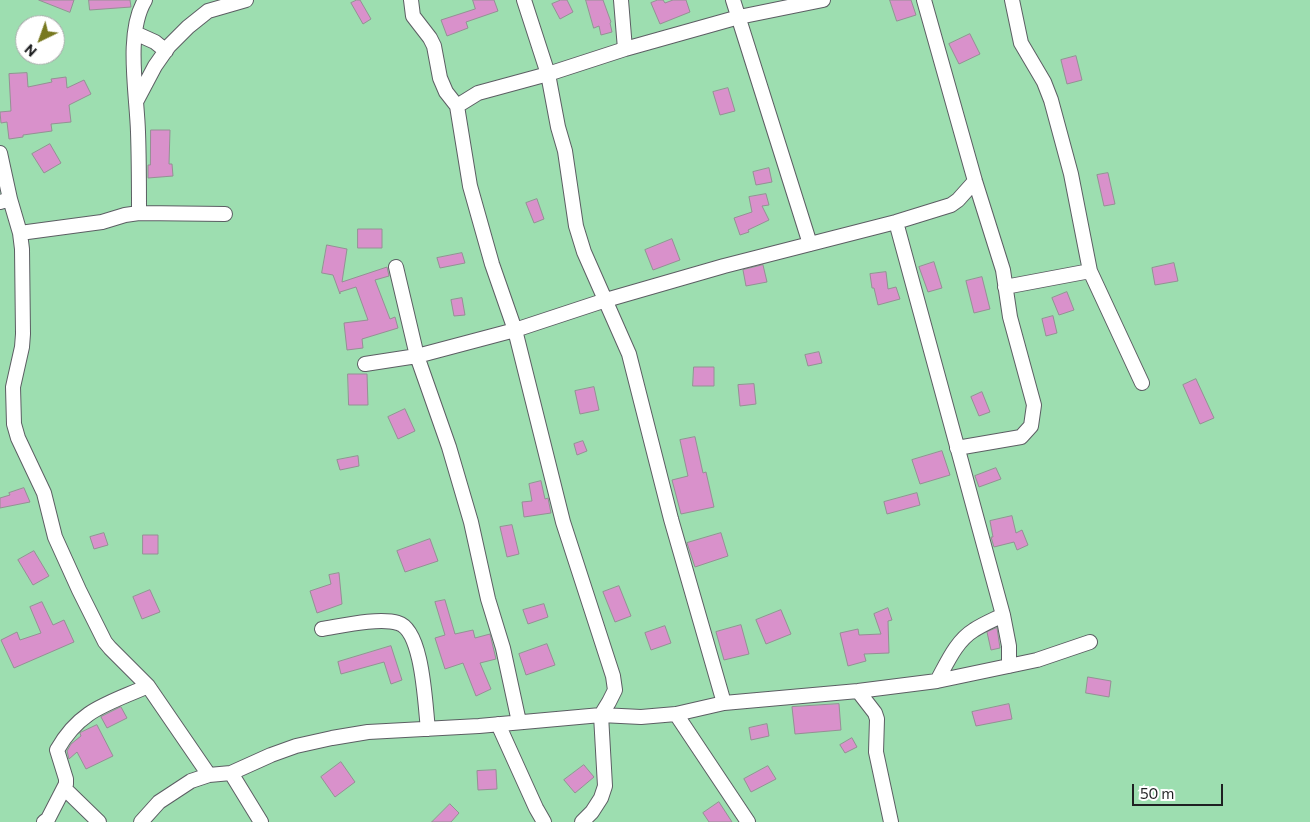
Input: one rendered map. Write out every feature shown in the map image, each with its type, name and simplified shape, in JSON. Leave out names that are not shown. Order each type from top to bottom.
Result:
[{"type":"street","points":[[139,213],[134,65],[137,17],[145,0]]},
{"type":"street","points":[[136,101],[155,66],[188,27],[208,11],[240,0]]},
{"type":"street","points":[[411,0],[413,16],[434,46],[440,78],[446,92],[457,106],[470,186],[492,264],[515,330],[563,522],[613,676],[615,690],[610,702],[601,715],[606,786],[592,812],[582,822]]},
{"type":"street","points":[[524,0],[548,74],[558,127],[565,151],[576,226],[584,252],[629,354],[671,519],[724,703]]},
{"type":"street","points":[[621,0],[625,49]]},
{"type":"street","points":[[733,0],[810,244]]},
{"type":"street","points":[[457,106],[478,93],[548,74],[625,49],[739,17],[823,0]]},
{"type":"street","points":[[924,0],[975,182],[1003,270],[1010,317],[1034,405],[1031,426],[1021,436],[957,448]]},
{"type":"street","points":[[1012,0],[1021,43],[1044,82],[1051,100],[1071,174],[1090,271],[1142,383]]},
{"type":"street","points":[[135,33],[155,42],[166,51]]},
{"type":"street","points":[[0,153],[5,201],[20,233],[22,249],[23,334],[13,387],[14,424],[18,438],[44,493],[55,537],[79,590],[110,648],[148,686],[209,775]]},
{"type":"street","points":[[365,364],[418,356],[515,330],[606,300],[724,266],[896,222],[951,205],[975,182]]},
{"type":"street","points":[[20,233],[102,222],[139,213],[225,214]]},
{"type":"street","points":[[896,222],[1002,615],[1009,646],[1009,666]]},
{"type":"street","points":[[396,267],[418,356],[449,447],[471,522],[488,600],[503,648],[519,722]]},
{"type":"street","points":[[1005,287],[1090,271]]},
{"type":"street","points":[[937,682],[952,654],[963,639],[973,630],[1002,615]]},
{"type":"street","points":[[322,630],[351,624],[389,621],[400,623],[410,632],[416,646],[420,666],[428,729]]},
{"type":"street","points":[[141,822],[159,802],[191,781],[209,775],[231,773],[296,746],[332,738],[368,732],[601,715],[642,717],[676,714],[724,703],[937,682],[1037,660],[1090,642]]},
{"type":"street","points":[[44,822],[64,788],[66,779],[57,750],[71,728],[96,709],[148,686]]},
{"type":"street","points":[[858,691],[875,713],[877,719],[876,752],[891,822]]},
{"type":"street","points":[[676,714],[748,822]]},
{"type":"street","points":[[498,724],[544,822]]},
{"type":"street","points":[[231,773],[261,822]]},
{"type":"street","points":[[64,788],[99,822]]},
{"type":"green space","points":[[0,0],[1310,0],[1310,822],[0,822]]},
{"type":"building","points":[[39,0],[74,0],[70,12]]},
{"type":"building","points":[[89,0],[130,0],[131,7],[90,10]]},
{"type":"building","points":[[360,0],[371,19],[363,24],[351,3]]},
{"type":"building","points":[[473,0],[494,0],[498,11],[466,22],[468,28],[447,36],[441,20],[475,9]]},
{"type":"building","points":[[561,0],[567,0],[573,12],[560,19],[552,4]]},
{"type":"building","points":[[586,0],[603,0],[611,22],[612,32],[601,35],[599,26],[594,28]]},
{"type":"building","points":[[663,0],[665,3],[673,0],[686,0],[690,12],[660,24],[651,3]]},
{"type":"building","points":[[890,0],[911,0],[916,15],[897,21]]},
{"type":"building","points":[[970,34],[980,54],[959,64],[949,44]]},
{"type":"building","points":[[1076,56],[1082,80],[1067,84],[1061,60]]},
{"type":"building","points":[[27,73],[28,87],[52,82],[51,79],[66,77],[67,88],[84,80],[91,94],[69,105],[71,122],[51,124],[52,131],[9,139],[7,122],[1,123],[0,112],[11,111],[9,74]]},
{"type":"building","points":[[728,88],[735,111],[720,115],[713,92]]},
{"type":"building","points":[[151,130],[170,130],[169,164],[172,164],[173,176],[148,178]]},
{"type":"building","points":[[50,144],[61,163],[44,173],[32,154]]},
{"type":"building","points":[[769,168],[772,182],[756,185],[753,172]]},
{"type":"building","points":[[1108,173],[1115,204],[1104,206],[1097,175]]},
{"type":"building","points":[[766,194],[769,205],[762,206],[769,220],[740,235],[734,218],[752,212],[749,197]]},
{"type":"building","points":[[537,199],[544,219],[534,223],[526,203]]},
{"type":"building","points":[[358,229],[382,229],[382,248],[358,248]]},
{"type":"building","points":[[672,239],[680,260],[653,270],[645,250]]},
{"type":"building","points":[[327,245],[347,249],[342,282],[387,267],[389,276],[375,280],[390,319],[395,317],[398,328],[362,339],[363,348],[347,350],[344,323],[368,320],[356,287],[340,292],[340,294],[333,275],[322,273]]},
{"type":"building","points":[[462,253],[465,263],[440,268],[437,258]]},
{"type":"building","points":[[934,262],[942,288],[928,292],[919,267]]},
{"type":"building","points":[[1174,263],[1178,281],[1155,285],[1152,268]]},
{"type":"building","points":[[763,265],[767,282],[746,286],[743,270]]},
{"type":"building","points":[[886,272],[888,289],[896,287],[900,299],[878,305],[874,288],[872,288],[870,274]]},
{"type":"building","points":[[982,277],[990,309],[974,313],[966,281]]},
{"type":"building","points":[[1067,292],[1074,310],[1059,315],[1052,298]]},
{"type":"building","points":[[462,298],[465,315],[454,316],[451,300]]},
{"type":"building","points":[[1053,316],[1057,333],[1046,336],[1042,319]]},
{"type":"building","points":[[819,352],[822,363],[808,366],[805,355]]},
{"type":"building","points":[[694,367],[714,367],[714,386],[693,386]]},
{"type":"building","points":[[348,374],[367,374],[368,405],[349,405]]},
{"type":"building","points":[[1196,379],[1214,418],[1200,424],[1183,385]]},
{"type":"building","points":[[754,384],[756,404],[740,406],[738,385]]},
{"type":"building","points":[[594,387],[599,410],[580,414],[575,391]]},
{"type":"building","points":[[982,392],[990,412],[979,416],[971,397]]},
{"type":"building","points":[[405,409],[415,431],[398,439],[388,417]]},
{"type":"building","points":[[695,437],[703,473],[706,472],[714,507],[681,514],[672,480],[688,476],[680,440]]},
{"type":"building","points":[[583,441],[587,451],[577,455],[574,444]]},
{"type":"building","points":[[942,451],[950,475],[920,484],[912,460]]},
{"type":"building","points":[[358,456],[359,466],[340,470],[337,460]]},
{"type":"building","points":[[996,468],[1001,479],[979,487],[975,476]]},
{"type":"building","points":[[541,481],[545,499],[548,498],[551,513],[524,517],[522,502],[532,501],[529,484]]},
{"type":"building","points":[[24,488],[30,502],[0,508],[0,498]]},
{"type":"building","points":[[917,493],[920,505],[887,514],[884,502]]},
{"type":"building","points":[[1012,516],[1016,533],[1022,530],[1028,545],[1017,550],[1014,542],[994,547],[990,521]]},
{"type":"building","points":[[512,525],[519,554],[507,557],[500,527]]},
{"type":"building","points":[[104,533],[108,545],[94,549],[90,537]]},
{"type":"building","points":[[721,533],[728,556],[695,567],[687,543]]},
{"type":"building","points":[[143,535],[158,535],[158,554],[143,554]]},
{"type":"building","points":[[430,539],[438,561],[405,572],[397,551]]},
{"type":"building","points":[[34,551],[49,576],[33,585],[18,560]]},
{"type":"building","points":[[339,573],[342,604],[317,613],[310,591],[331,584],[329,575]]},
{"type":"building","points":[[619,586],[631,616],[615,622],[603,592]]},
{"type":"building","points":[[150,590],[160,612],[142,619],[133,597]]},
{"type":"building","points":[[445,600],[455,634],[473,630],[475,638],[490,634],[496,659],[480,663],[491,689],[476,696],[463,663],[445,669],[435,638],[445,635],[435,602]]},
{"type":"building","points":[[42,602],[53,625],[64,620],[74,642],[14,668],[1,640],[17,632],[20,640],[41,633],[30,607]]},
{"type":"building","points":[[544,604],[548,617],[528,624],[523,610]]},
{"type":"building","points":[[888,608],[892,620],[888,621],[889,653],[864,654],[866,661],[848,666],[840,633],[858,629],[859,635],[881,634],[874,614]]},
{"type":"building","points":[[781,610],[791,634],[766,644],[756,620]]},
{"type":"building","points":[[741,625],[749,654],[724,660],[716,632]]},
{"type":"building","points":[[665,626],[671,643],[651,650],[645,633]]},
{"type":"building","points":[[997,628],[1000,648],[991,650],[987,632]]},
{"type":"building","points":[[547,644],[555,665],[526,675],[519,654]]},
{"type":"building","points":[[391,646],[402,680],[391,684],[384,662],[341,674],[338,662]]},
{"type":"building","points":[[1088,677],[1111,681],[1109,697],[1086,693]]},
{"type":"building","points":[[839,704],[841,730],[795,734],[792,707]]},
{"type":"building","points":[[1009,704],[1012,719],[976,726],[972,712]]},
{"type":"building","points":[[121,707],[127,718],[107,728],[101,717]]},
{"type":"building","points":[[767,724],[769,736],[751,740],[749,728]]},
{"type":"building","points":[[97,725],[113,756],[86,769],[77,752],[69,759],[67,751],[71,744],[81,736],[80,733]]},
{"type":"building","points":[[852,738],[857,747],[845,753],[840,745]]},
{"type":"building","points":[[341,762],[355,782],[335,797],[321,777]]},
{"type":"building","points":[[584,765],[594,777],[575,793],[564,780]]},
{"type":"building","points":[[768,766],[776,779],[751,792],[744,779]]},
{"type":"building","points":[[496,770],[497,789],[478,790],[477,771]]},
{"type":"building","points":[[719,802],[732,822],[709,822],[703,813]]},
{"type":"building","points":[[450,804],[459,813],[451,822],[432,822]]}]
